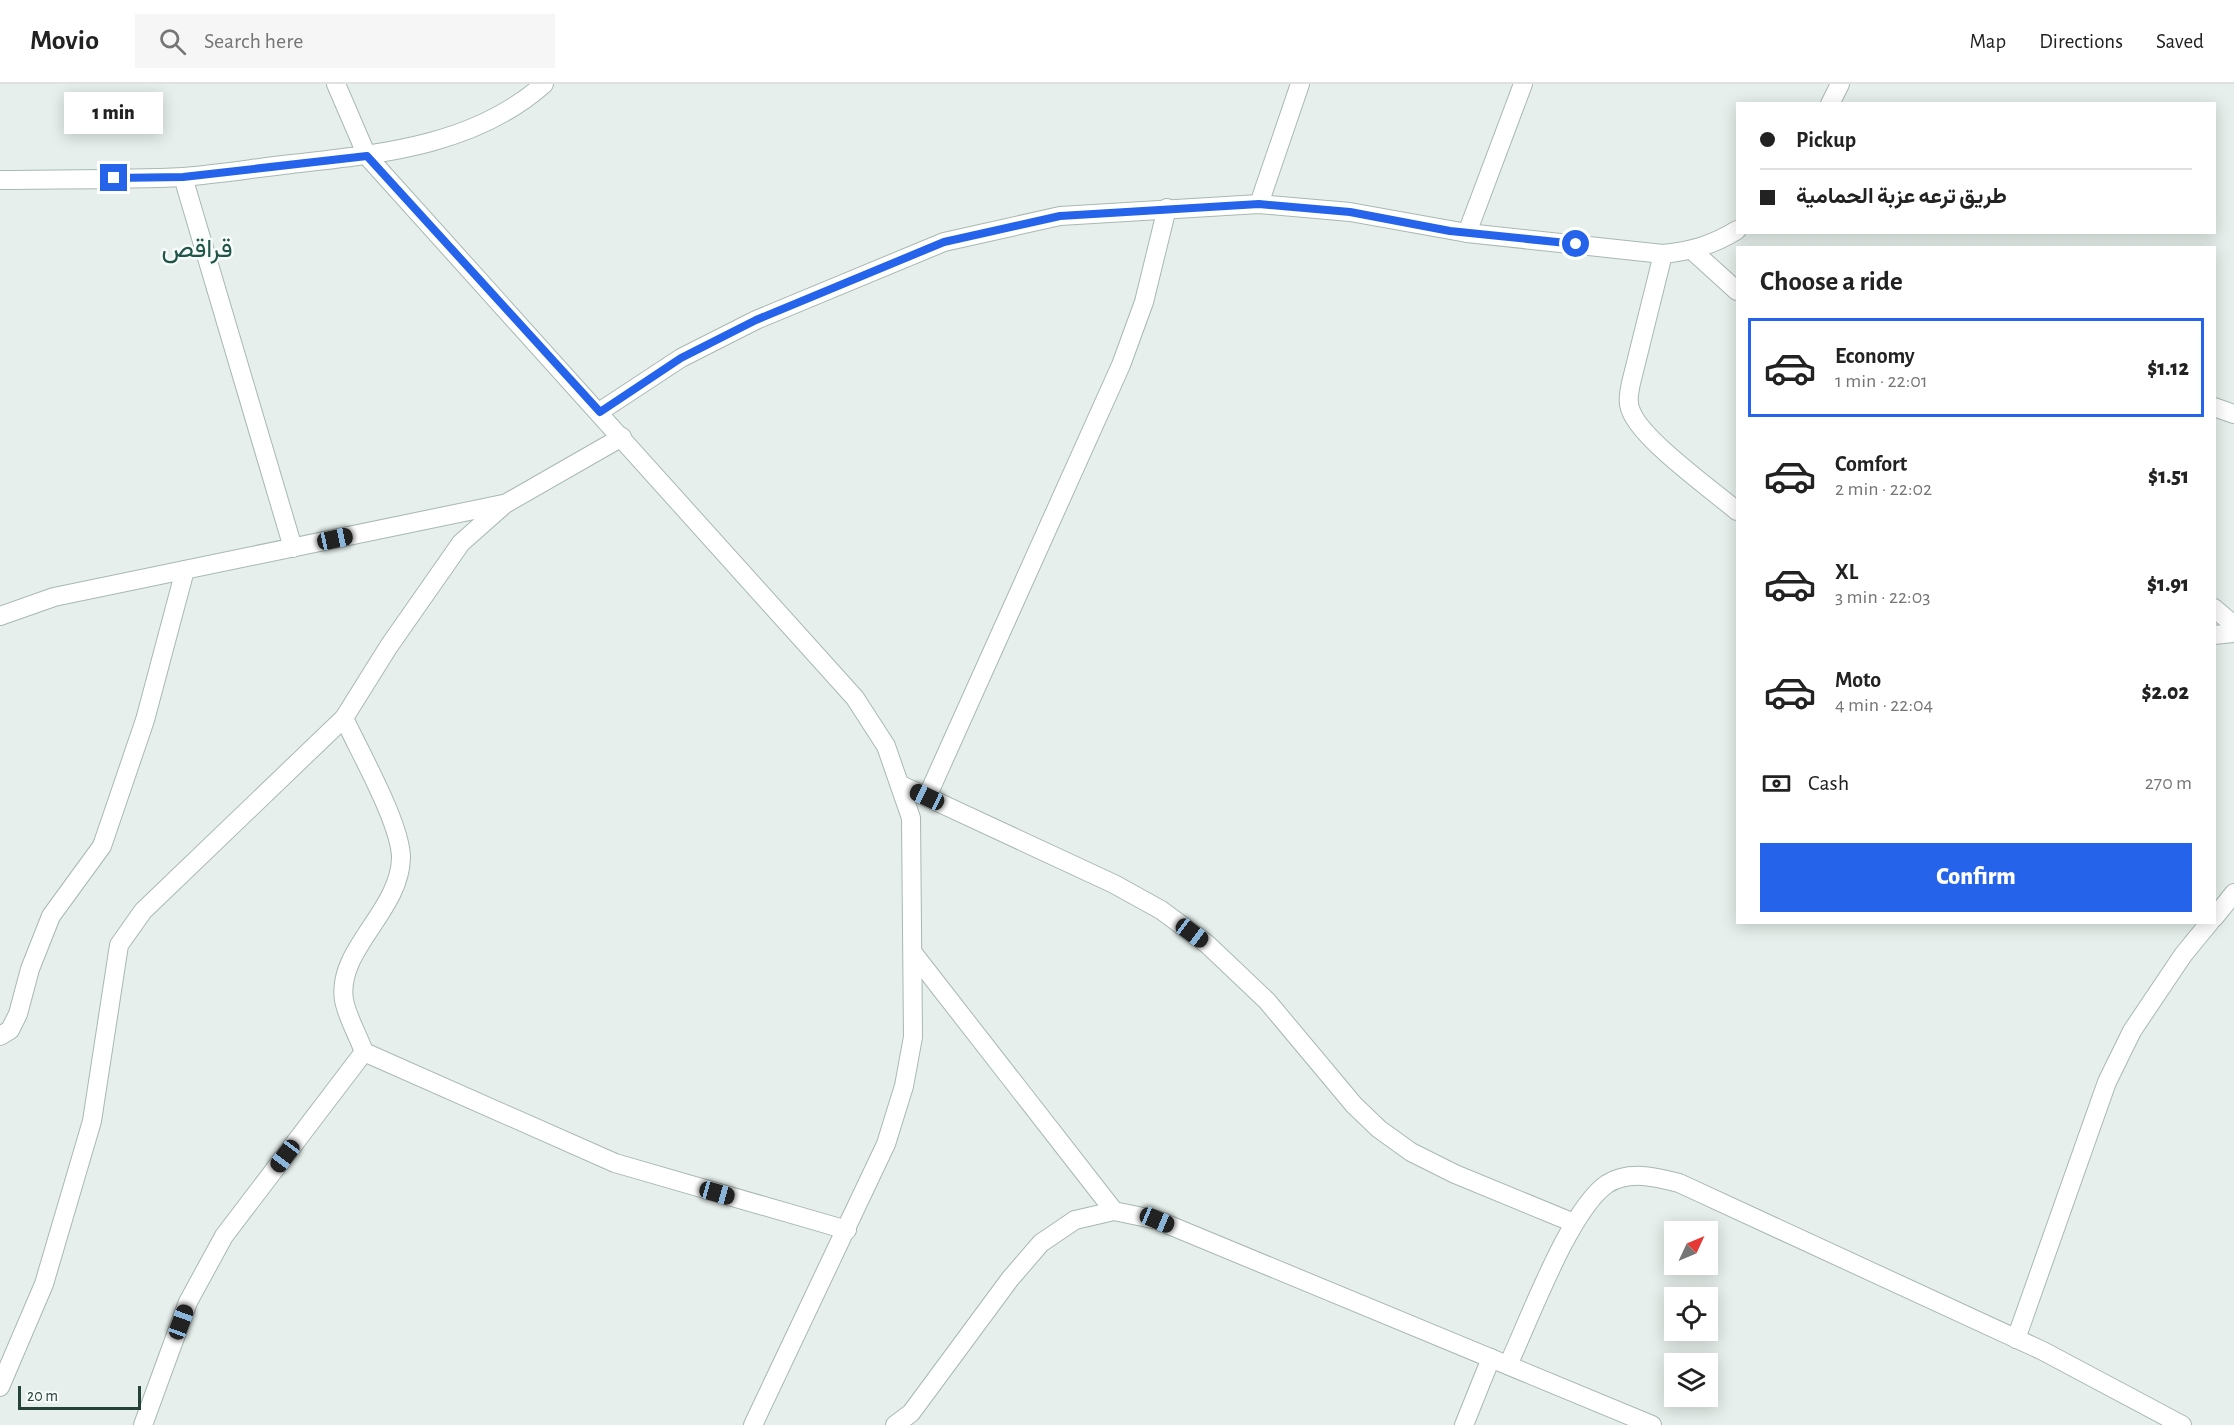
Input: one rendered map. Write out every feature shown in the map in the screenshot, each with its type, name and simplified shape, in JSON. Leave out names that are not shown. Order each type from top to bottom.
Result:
[{"type":"street","points":[[336,84],[367,156],[600,412],[855,698],[886,746],[901,785],[911,818],[914,1037],[904,1086],[886,1144],[753,1425]]},
{"type":"street","points":[[0,180],[183,177],[367,156],[426,145],[465,131],[503,112],[544,84]]},
{"type":"street","points":[[1259,204],[1300,84]]},
{"type":"street","points":[[1467,233],[1522,84]]},
{"type":"street","points":[[1831,102],[1840,84]]},
{"type":"street","points":[[183,177],[293,548]]},
{"type":"street","points":[[600,412],[681,358],[756,320],[944,242],[1060,216],[1259,204],[1350,212],[1467,233],[1663,254],[1693,251],[1723,240],[1736,231]]},
{"type":"street","points":[[927,797],[1121,365],[1144,302],[1167,208]]},
{"type":"street","points":[[1693,251],[1736,290]]},
{"type":"street","points":[[1663,254],[1631,384],[1628,399],[1631,412],[1638,424],[1654,441],[1736,510]]},
{"type":"street","points":[[2216,408],[2234,414]]},
{"type":"street","points":[[0,1387],[44,1284],[92,1121],[119,945],[143,911],[344,718],[389,646],[461,543],[505,504],[622,438]]},
{"type":"street","points":[[0,616],[54,597],[505,504]]},
{"type":"street","points":[[0,1036],[10,1030],[18,1014],[30,969],[51,916],[102,846],[145,720],[185,570]]},
{"type":"street","points":[[2216,610],[2234,625]]},
{"type":"street","points":[[2216,635],[2234,633]]},
{"type":"street","points":[[344,718],[391,816],[401,858],[391,897],[346,969],[344,1000],[364,1052],[615,1163],[847,1230]]},
{"type":"street","points":[[901,785],[1114,884],[1161,910],[1207,944],[1267,1001],[1353,1105],[1379,1129],[1411,1152],[1455,1174],[1574,1223]]},
{"type":"street","points":[[2216,916],[2234,893]]},
{"type":"street","points":[[2016,1339],[2107,1082],[2132,1032],[2183,955],[2208,924]]},
{"type":"street","points":[[913,953],[1114,1211]]},
{"type":"street","points":[[143,1425],[188,1302],[224,1236],[364,1052]]},
{"type":"street","points":[[1508,1365],[1574,1223],[1593,1197],[1608,1183],[1627,1177],[1649,1175],[1679,1183],[2016,1339],[2182,1425]]},
{"type":"street","points":[[895,1425],[911,1413],[1010,1279],[1041,1243],[1075,1220],[1114,1211],[1157,1220],[1652,1425]]},
{"type":"street","points":[[1464,1425],[1491,1358]]},
{"type":"district","name":"قراقص","points":[[197,249]]},
{"type":"route","points":[[114,178],[183,177],[367,156],[600,412],[681,358],[756,320],[944,242],[1060,216],[1259,204],[1350,212],[1450,231],[1576,244]]}]
